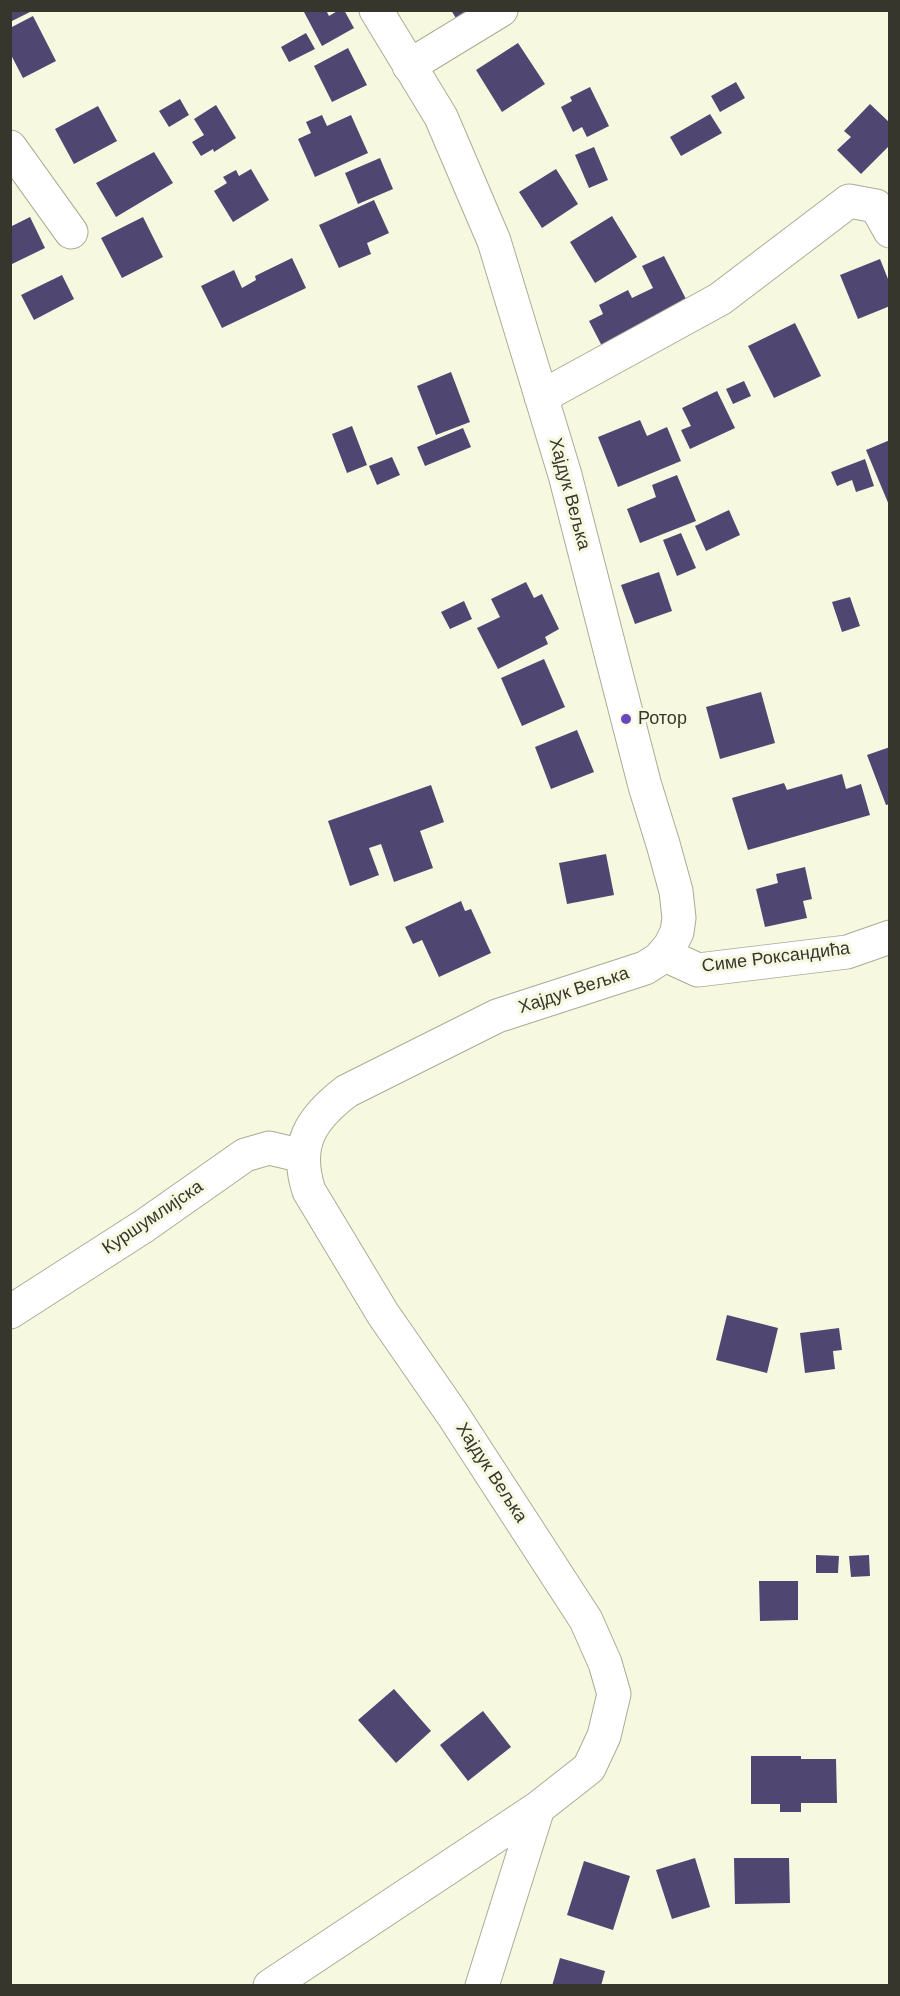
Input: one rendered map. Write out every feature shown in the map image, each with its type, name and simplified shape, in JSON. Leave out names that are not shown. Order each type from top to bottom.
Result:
[{"type":"street","name":"Хајдук Вељка","points":[[270,1986],[538,1808],[589,1768],[604,1736],[614,1694],[605,1663],[586,1620],[453,1415],[383,1314],[309,1191],[304,1175],[305,1142],[313,1122],[327,1106],[347,1091],[497,1016],[645,968],[659,959],[670,946],[677,932],[679,918],[676,891],[645,786],[565,475],[494,241],[441,117],[376,10]]},
{"type":"street","points":[[410,66],[501,10]]},
{"type":"street","points":[[10,147],[71,232]]},
{"type":"street","points":[[541,397],[720,300],[849,201],[876,206],[890,231]]},
{"type":"street","name":"Симе Роксандића","points":[[663,954],[698,970],[847,952],[890,937]]},
{"type":"street","name":"Куршумлијска","points":[[10,1312],[144,1226],[245,1155],[269,1148],[303,1156]]},
{"type":"street","points":[[482,1986],[538,1808]]},
{"type":"building","points":[[10,10],[34,10],[10,22]]},
{"type":"building","points":[[326,10],[329,16],[339,10],[344,10],[354,28],[322,46],[304,12]]},
{"type":"building","points":[[451,10],[473,10],[457,20]]},
{"type":"building","points":[[33,16],[56,61],[23,78],[10,53],[10,28]]},
{"type":"building","points":[[306,33],[315,49],[289,62],[281,47]]},
{"type":"building","points":[[518,43],[545,84],[502,112],[476,70]]},
{"type":"building","points":[[348,48],[367,85],[332,102],[314,66]]},
{"type":"building","points":[[736,82],[745,98],[720,112],[711,96]]},
{"type":"building","points":[[590,87],[609,126],[587,137],[582,127],[573,132],[561,107],[572,101],[570,97]]},
{"type":"building","points":[[180,99],[189,115],[169,127],[159,111]]},
{"type":"building","points":[[870,104],[890,123],[890,145],[861,174],[837,150],[851,137],[844,131]]},
{"type":"building","points":[[216,105],[236,138],[214,152],[213,149],[201,156],[192,142],[204,135],[194,119]]},
{"type":"building","points":[[98,106],[117,141],[74,164],[55,129]]},
{"type":"building","points":[[710,114],[722,133],[681,156],[670,137]]},
{"type":"building","points":[[322,115],[327,126],[351,115],[368,153],[315,177],[298,139],[311,133],[306,122]]},
{"type":"building","points":[[594,147],[608,180],[589,188],[575,155]]},
{"type":"building","points":[[154,152],[173,183],[116,217],[96,183]]},
{"type":"building","points":[[380,158],[393,189],[358,204],[345,173]]},
{"type":"building","points":[[251,169],[269,200],[233,222],[214,191],[227,183],[223,177],[236,170],[239,176]]},
{"type":"building","points":[[556,169],[578,204],[542,228],[519,192]]},
{"type":"building","points":[[374,200],[389,233],[367,243],[371,254],[339,268],[319,225]]},
{"type":"building","points":[[612,216],[637,257],[595,283],[570,242]]},
{"type":"building","points":[[30,217],[45,248],[10,265],[10,227]]},
{"type":"building","points":[[143,217],[163,257],[122,278],[101,238]]},
{"type":"building","points":[[664,256],[688,303],[604,350],[589,321],[603,314],[599,305],[628,290],[632,298],[653,288],[642,266]]},
{"type":"building","points":[[292,258],[306,288],[222,328],[201,286],[234,270],[242,288],[256,280],[255,276]]},
{"type":"building","points":[[880,259],[890,284],[890,306],[858,319],[840,275]]},
{"type":"building","points":[[62,275],[74,299],[34,320],[21,295]]},
{"type":"building","points":[[795,323],[821,376],[774,398],[748,346]]},
{"type":"building","points":[[451,372],[470,422],[436,435],[417,386]]},
{"type":"building","points":[[744,381],[751,396],[733,404],[726,389]]},
{"type":"building","points":[[717,391],[735,428],[690,449],[681,430],[691,426],[682,408]]},
{"type":"building","points":[[640,420],[647,436],[667,427],[681,461],[618,487],[598,437]]},
{"type":"building","points":[[352,426],[367,465],[347,473],[332,434]]},
{"type":"building","points":[[463,428],[471,447],[425,466],[417,447]]},
{"type":"building","points":[[890,440],[890,505],[889,505],[866,450]]},
{"type":"building","points":[[392,457],[400,475],[377,485],[369,466]]},
{"type":"building","points":[[865,459],[874,486],[856,492],[852,480],[837,486],[831,472]]},
{"type":"building","points":[[677,475],[696,521],[640,543],[627,509],[656,497],[652,485]]},
{"type":"building","points":[[729,510],[740,535],[706,551],[695,526]]},
{"type":"building","points":[[681,533],[696,568],[677,576],[663,540]]},
{"type":"building","points":[[659,572],[672,611],[635,624],[621,585]]},
{"type":"building","points":[[526,582],[534,598],[542,594],[559,629],[545,637],[548,644],[498,669],[477,628],[500,617],[491,599]]},
{"type":"building","points":[[850,597],[860,626],[842,632],[832,602]]},
{"type":"building","points":[[464,601],[472,619],[450,629],[441,612]]},
{"type":"building","points":[[544,659],[565,707],[522,726],[501,678]]},
{"type":"building","points":[[761,692],[775,743],[720,759],[706,707]]},
{"type":"building","points":[[577,730],[594,772],[551,789],[535,747]]},
{"type":"building","points":[[890,747],[890,804],[886,805],[867,755]]},
{"type":"building","points":[[842,774],[846,789],[861,784],[870,815],[748,850],[732,798],[784,783],[787,790]]},
{"type":"building","points":[[431,785],[444,822],[420,831],[433,868],[394,882],[381,844],[369,848],[379,875],[350,886],[328,821]]},
{"type":"building","points":[[606,854],[614,895],[567,904],[559,863]]},
{"type":"building","points":[[805,867],[812,899],[803,901],[807,918],[765,927],[756,889],[778,883],[776,874]]},
{"type":"building","points":[[461,901],[465,911],[471,909],[491,953],[439,977],[422,940],[413,944],[405,927]]},
{"type":"building","points":[[727,1315],[778,1328],[767,1373],[716,1360]]},
{"type":"building","points":[[839,1328],[842,1350],[833,1351],[835,1369],[805,1373],[800,1333]]},
{"type":"building","points":[[816,1555],[839,1556],[838,1573],[816,1573]]},
{"type":"building","points":[[869,1555],[870,1576],[851,1577],[849,1556]]},
{"type":"building","points":[[759,1581],[798,1581],[798,1620],[760,1621]]},
{"type":"building","points":[[394,1689],[431,1731],[396,1763],[358,1720]]},
{"type":"building","points":[[483,1711],[511,1747],[468,1781],[440,1745]]},
{"type":"building","points":[[751,1756],[836,1759],[837,1803],[801,1803],[801,1812],[780,1812],[780,1804],[751,1804]]},
{"type":"building","points":[[695,1858],[710,1907],[672,1919],[656,1870]]},
{"type":"building","points":[[734,1858],[789,1858],[790,1903],[735,1904]]},
{"type":"building","points":[[584,1861],[630,1876],[613,1930],[567,1915]]},
{"type":"building","points":[[560,1958],[605,1971],[601,1986],[552,1986]]},
{"type":"place","name":"Ротор","points":[[626,719]]}]
